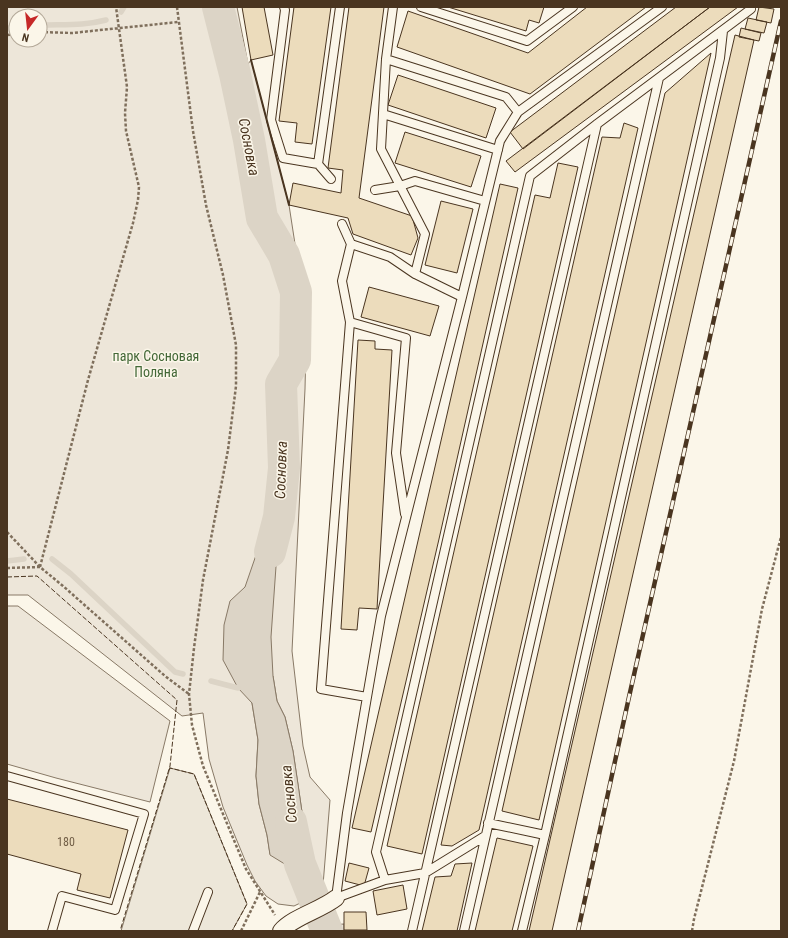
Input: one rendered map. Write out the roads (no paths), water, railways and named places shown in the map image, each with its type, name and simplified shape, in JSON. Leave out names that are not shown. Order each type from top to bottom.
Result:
[{"type":"street","points":[[282,930],[306,914],[332,902]]},
{"type":"lane","points":[[318,164],[340,7]]},
{"type":"lane","points":[[393,7],[386,59],[381,150],[425,234],[415,274]]},
{"type":"lane","points":[[421,7],[527,41],[573,7]]},
{"type":"lane","points":[[332,902],[381,616],[500,141],[518,112],[662,7]]},
{"type":"lane","points":[[285,8],[271,120],[283,158],[318,164],[331,179]]},
{"type":"lane","points":[[385,880],[376,852],[530,176],[751,9]]},
{"type":"lane","points":[[522,931],[720,58],[722,31]]},
{"type":"lane","points":[[386,59],[506,97],[518,112]]},
{"type":"lane","points":[[464,931],[659,78]]},
{"type":"lane","points":[[383,114],[498,150]]},
{"type":"lane","points":[[412,931],[597,124]]},
{"type":"lane","points":[[376,190],[400,186],[415,181],[485,201]]},
{"type":"lane","points":[[342,224],[351,244],[342,281],[350,322],[321,689],[367,697]]},
{"type":"lane","points":[[351,244],[390,257],[415,274],[462,297]]},
{"type":"lane","points":[[350,322],[406,338],[396,452],[406,518]]},
{"type":"lane","points":[[7,776],[144,814],[115,910],[62,896],[52,931]]},
{"type":"lane","points":[[488,823],[545,835]]},
{"type":"lane","points":[[332,902],[385,880],[425,873],[485,836]]},
{"type":"lane","points":[[192,931],[208,892]]},
{"type":"water","points":[[280,510],[271,637],[273,676],[277,701],[285,717],[293,751],[307,847],[300,864],[288,866],[270,855],[267,835],[259,804],[256,776],[258,740],[252,703],[238,688],[223,660],[224,625],[230,601],[245,587],[264,532]]},
{"type":"waterway","points":[[121,12],[124,7]]},
{"type":"waterway","name":"Сосновка","points":[[218,7],[235,74],[249,140],[262,218],[284,255],[296,292],[295,360],[281,384],[284,468],[279,517],[270,552]]},
{"type":"waterway","points":[[48,25],[81,24],[106,20]]},
{"type":"waterway","points":[[7,561],[24,559]]},
{"type":"waterway","points":[[52,559],[71,574],[175,672],[183,674]]},
{"type":"waterway","points":[[211,681],[238,688]]},
{"type":"waterway","name":"Сосновка","points":[[291,822],[300,864],[327,931]]},
{"type":"railway","points":[[578,931],[781,21]]},
{"type":"park label","name":"парк Сосновая Поляна","points":[[156,364]]}]
